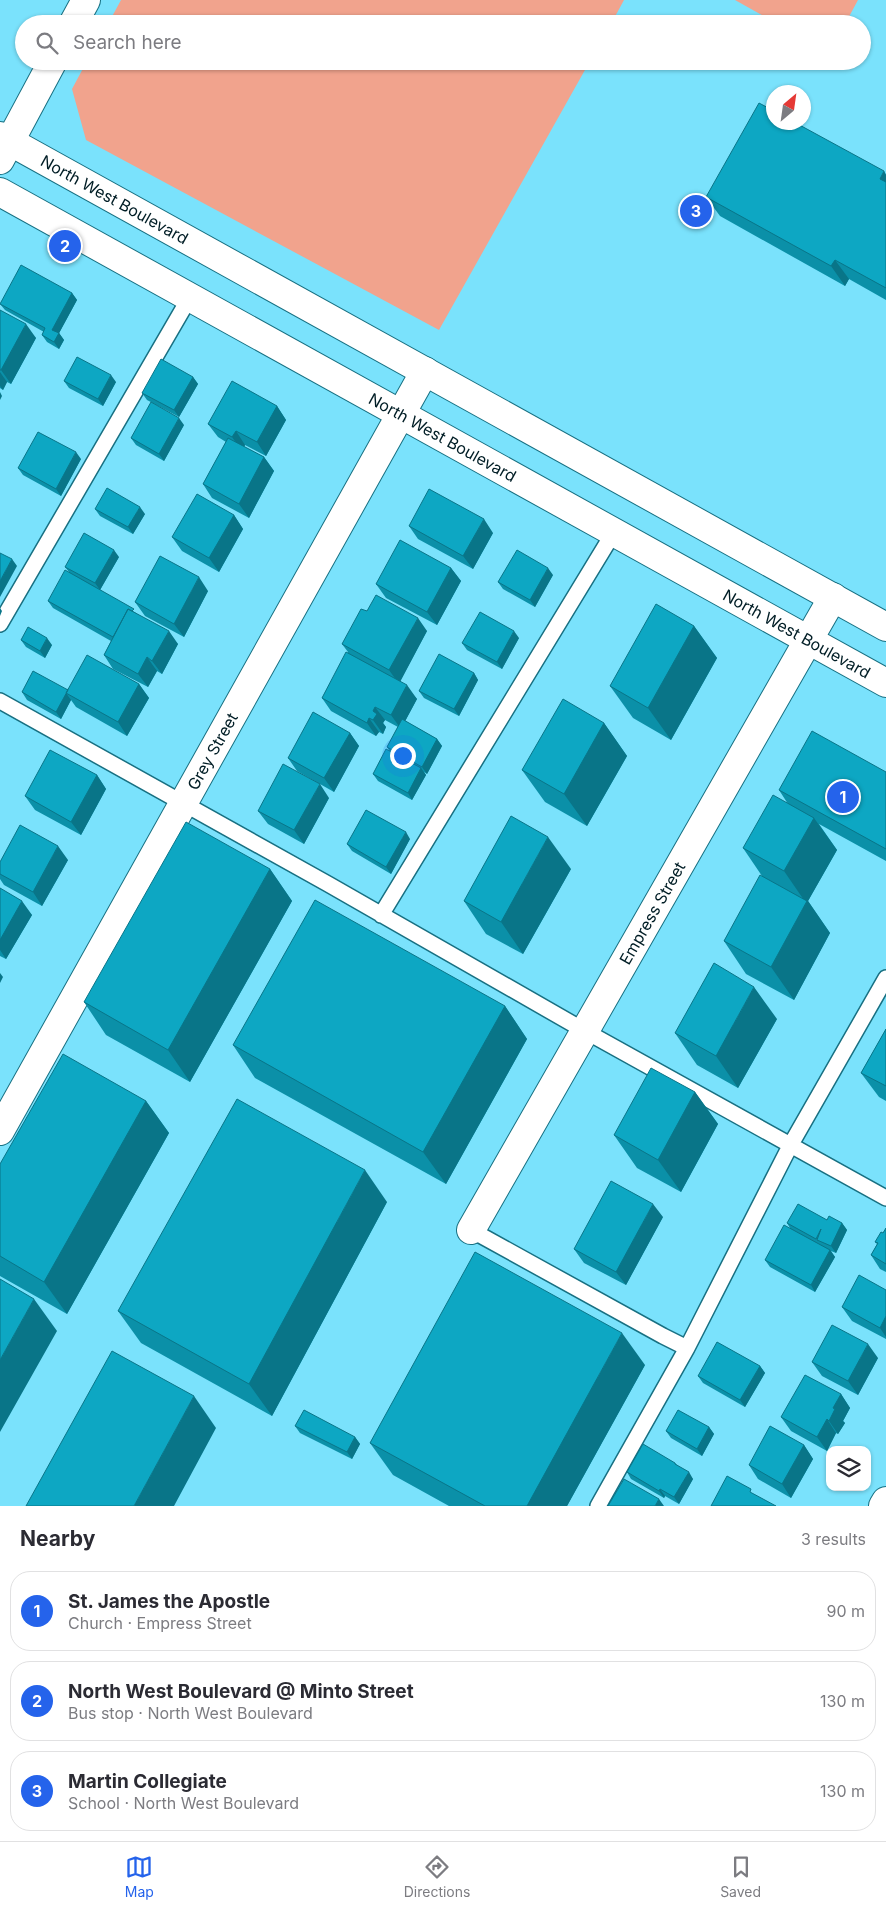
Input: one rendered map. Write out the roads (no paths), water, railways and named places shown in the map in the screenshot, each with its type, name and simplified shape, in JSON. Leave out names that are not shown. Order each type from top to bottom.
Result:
[{"type":"street","points":[[78,15],[86,0]]},
{"type":"street","points":[[3,145],[48,70]]},
{"type":"street","name":"North West Boulevard","points":[[3,145],[425,371],[886,627]]},
{"type":"street","name":"North West Boulevard","points":[[0,192],[886,683]]},
{"type":"street","name":"Grey Street","points":[[0,1131],[425,371]]},
{"type":"street","name":"Empress Street","points":[[471,1230],[833,597]]},
{"type":"street","points":[[883,1506],[886,1501]]},
{"type":"lane","points":[[0,624],[190,297]]},
{"type":"lane","points":[[381,915],[614,532]]},
{"type":"lane","points":[[0,701],[790,1146],[886,1198]]},
{"type":"lane","points":[[598,1506],[687,1348],[790,1146],[886,978]]},
{"type":"lane","points":[[471,1230],[687,1348]]},
{"type":"place","name":"Martin Collegiate","points":[[696,211]]},
{"type":"place","name":"North West Boulevard @ Minto Street","points":[[65,246]]},
{"type":"place","name":"St. James the Apostle","points":[[843,797]]}]
